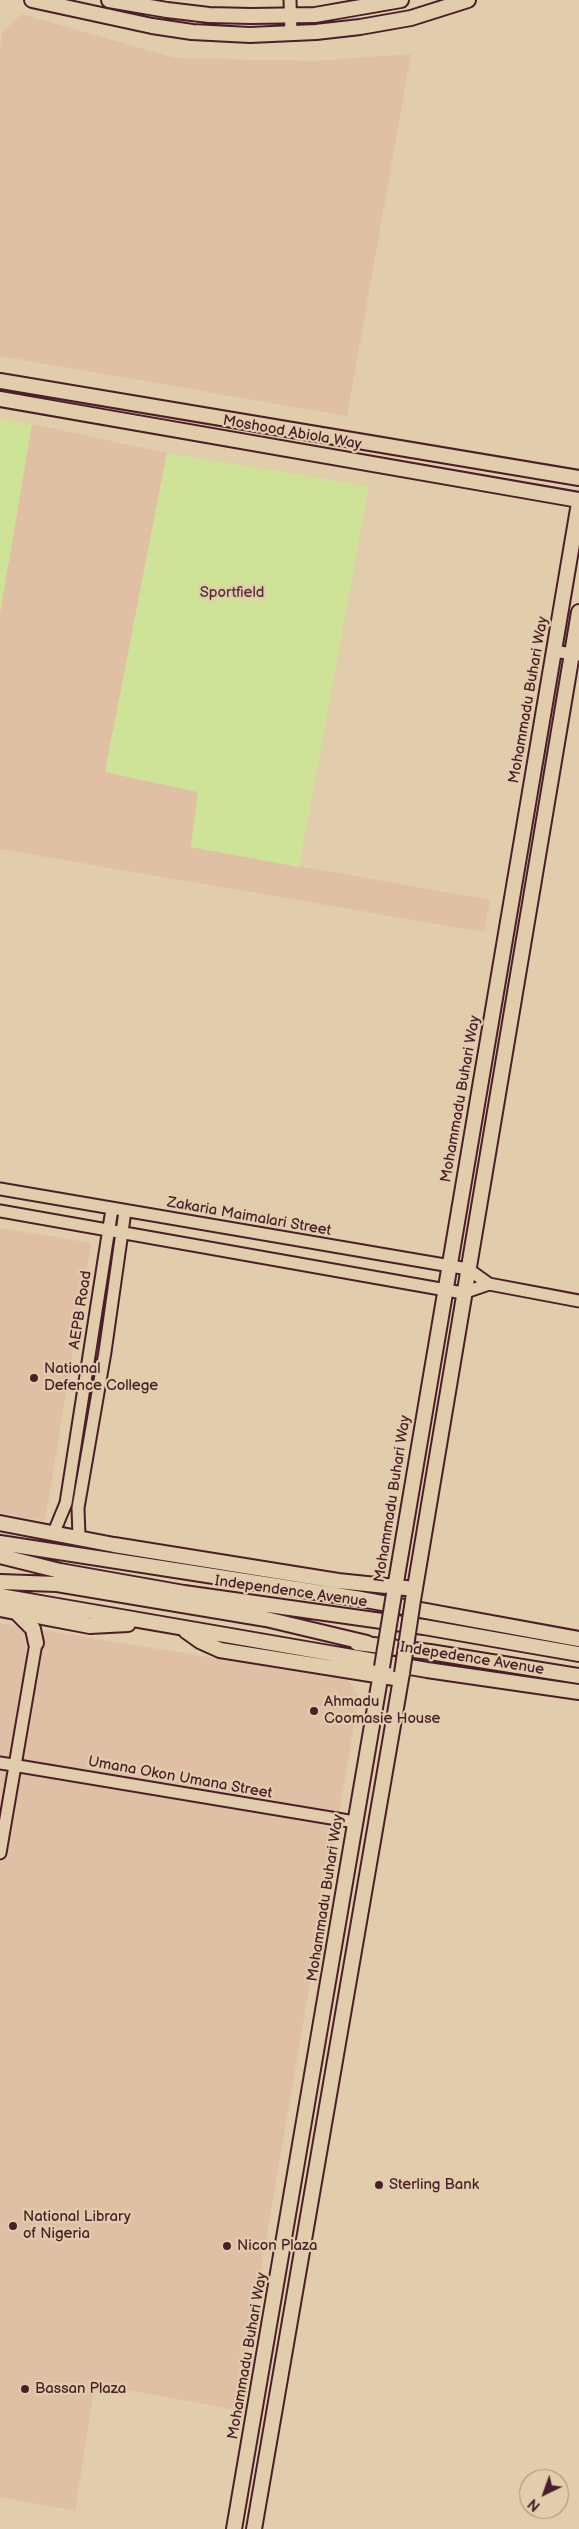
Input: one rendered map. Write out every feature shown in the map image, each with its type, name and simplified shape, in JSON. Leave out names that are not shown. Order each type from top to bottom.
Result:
[{"type":"main road","points":[[32,0],[152,26],[192,32],[250,35],[291,34],[360,27],[402,19],[468,0]]},
{"type":"main road","points":[[109,0],[209,15],[291,16],[315,15],[401,0]]},
{"type":"main road","name":"Moshood Abiola Way","points":[[0,381],[579,478]]},
{"type":"main road","name":"Moshood Abiola Way","points":[[0,399],[232,438],[579,502]]},
{"type":"main road","points":[[232,438],[235,420]]},
{"type":"main road","name":"Mohammadu Buhari Way","points":[[234,2529],[325,2005],[444,1289],[579,502]]},
{"type":"main road","points":[[254,2529],[402,1676],[468,1269],[576,654],[579,612]]},
{"type":"main road","points":[[0,1523],[79,1536],[114,1545],[414,1595]]},
{"type":"main road","name":"Independence Avenue","points":[[0,1543],[278,1586],[579,1639]]},
{"type":"main road","name":"Independence Avenue","points":[[0,1556],[60,1571],[184,1593],[332,1614],[579,1654]]},
{"type":"main road","name":"Independence Avenue","points":[[0,1582],[57,1584],[238,1615],[367,1643]]},
{"type":"main road","points":[[278,1586],[332,1614]]},
{"type":"main road","points":[[0,1596],[271,1643],[367,1643],[579,1676]]},
{"type":"main road","points":[[0,1609],[18,1614],[90,1626],[149,1622]]},
{"type":"main road","points":[[18,1614],[33,1629],[36,1643]]},
{"type":"main road","points":[[36,1643],[47,1628],[62,1622]]},
{"type":"main road","points":[[184,1629],[200,1641],[220,1650],[381,1671],[402,1676]]},
{"type":"main road","name":"Indepedence Avenue","points":[[271,1643],[579,1692]]},
{"type":"main road","points":[[325,2005],[345,2009]]},
{"type":"main road","points":[[263,2365],[282,2370]]},
{"type":"street","points":[[290,0],[291,34]]},
{"type":"street","points":[[554,651],[576,654]]},
{"type":"street","name":"Zakaria Maimalari Street","points":[[0,1189],[468,1269],[489,1284],[579,1301]]},
{"type":"street","name":"AEPB Road","points":[[54,1532],[66,1503],[112,1208]]},
{"type":"street","points":[[0,1211],[464,1293],[489,1284]]},
{"type":"street","name":"AEPB Road","points":[[79,1536],[78,1508],[105,1352],[125,1211]]},
{"type":"street","points":[[0,1853],[36,1643]]},
{"type":"street","name":"Umana Okon Umana Street","points":[[0,1763],[356,1822]]},
{"type":"shaded area","points":[[22,14],[175,58],[315,61],[411,54],[347,416],[0,356],[0,50],[2,33]]},
{"type":"shaded area","points":[[32,424],[167,453],[105,772],[198,792],[191,847],[490,900],[484,932],[0,849],[0,613]]},
{"type":"shaded area","name":"National Defence College","points":[[0,1228],[91,1243],[45,1521],[0,1513]]},
{"type":"shaded area","points":[[0,1623],[348,1680],[359,1696],[237,2410],[95,2384],[75,2511],[0,2497]]},
{"type":"green space","points":[[0,419],[32,424],[0,613]]},
{"type":"green space","name":"Sportfield","points":[[167,453],[369,486],[299,867],[191,847],[198,792],[105,772]]},
{"type":"place","name":"National Defence College","points":[[34,1378]]},
{"type":"place","name":"Ahmadu Coomasie House","points":[[314,1711]]},
{"type":"place","name":"Sterling Bank","points":[[379,2185]]},
{"type":"place","name":"National Library of Nigeria","points":[[13,2226]]},
{"type":"place","name":"Nicon Plaza","points":[[227,2246]]},
{"type":"place","name":"Bassan Plaza","points":[[25,2389]]}]
